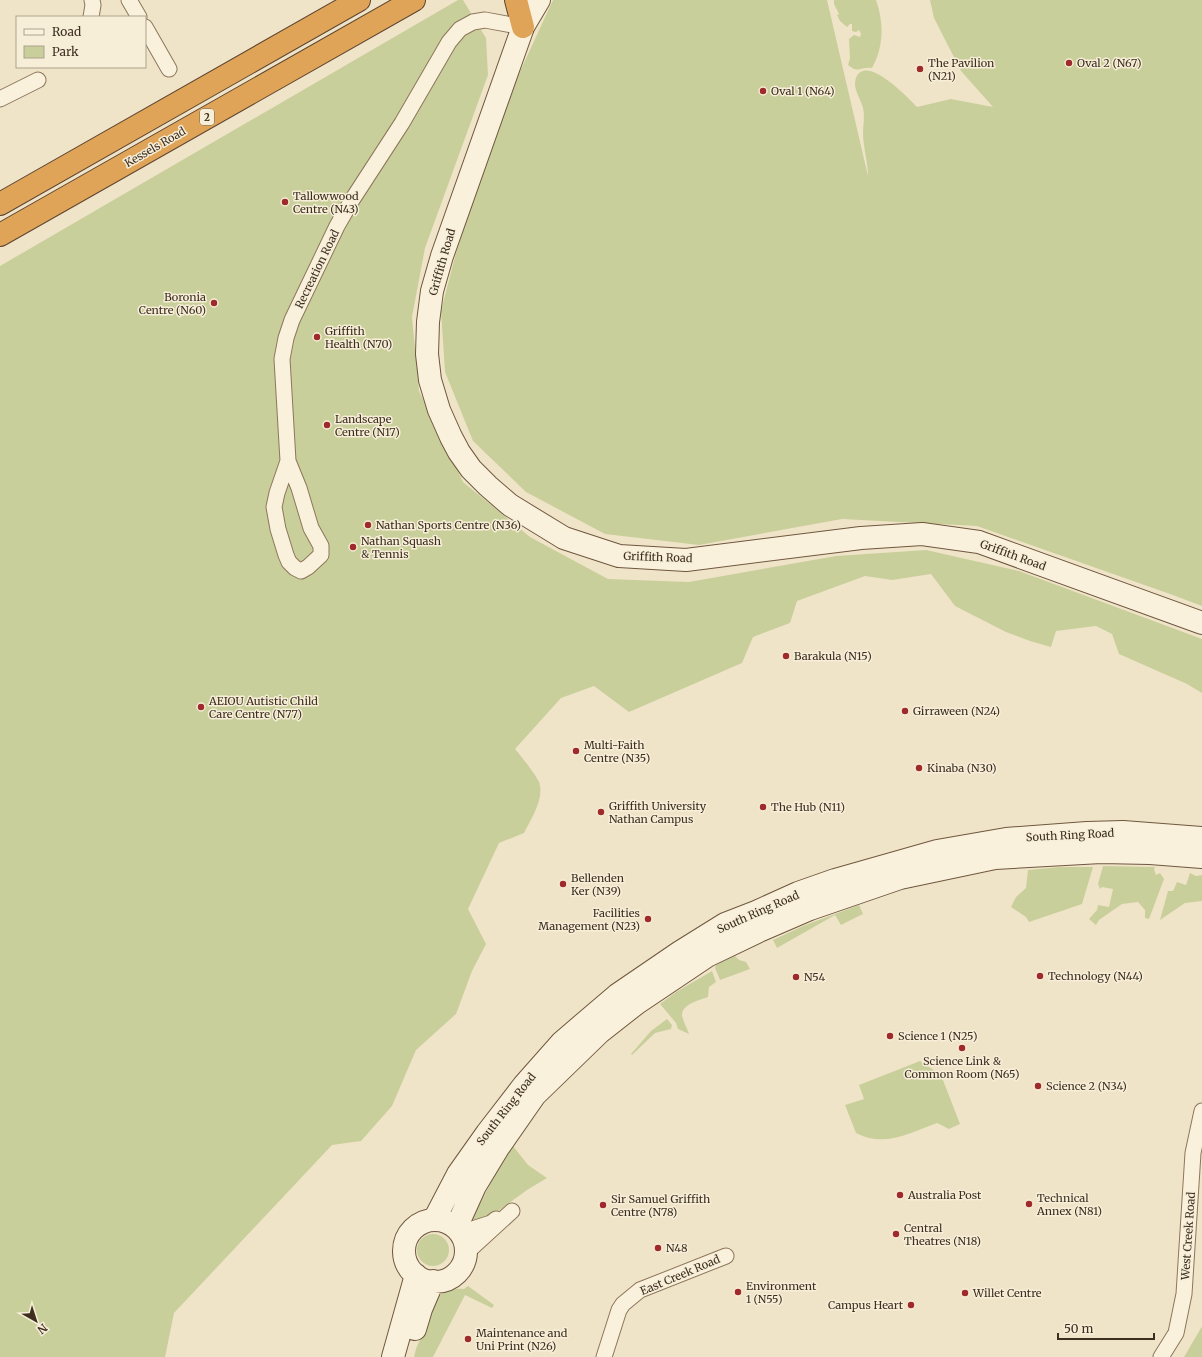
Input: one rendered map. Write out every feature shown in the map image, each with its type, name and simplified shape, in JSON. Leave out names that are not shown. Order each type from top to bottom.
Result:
[{"type":"highway","name":"2","points":[[0,204],[359,0]]},
{"type":"highway","name":"Kessels Road","points":[[0,234],[414,0]]},
{"type":"highway","points":[[516,0],[523,27]]},
{"type":"street","points":[[129,0],[138,16]]},
{"type":"street","name":"Griffith Road","points":[[523,27],[524,7],[526,0]]},
{"type":"street","name":"Griffith Road","points":[[539,0],[523,27],[442,256],[432,291],[428,322],[427,354],[430,380],[439,410],[459,452],[471,469],[488,486],[510,505],[564,538],[619,556],[686,560],[861,538],[922,534],[979,542],[1202,623]]},
{"type":"street","name":"Recreation Road","points":[[288,461],[277,493],[274,507],[278,529],[286,555],[289,562],[301,571],[308,567],[321,555],[321,546],[311,528],[299,488],[288,461],[282,359],[286,338],[292,320],[337,226],[402,123],[441,53],[449,42],[460,30],[473,22],[485,20],[523,27]]},
{"type":"street","points":[[146,29],[169,69]]},
{"type":"street","points":[[0,99],[38,80]]},
{"type":"street","name":"South Ring Road","points":[[434,1220],[458,1174],[486,1133],[524,1085],[562,1042],[617,996],[680,952],[726,924],[798,893],[835,880],[930,853],[1006,838],[1123,832],[1202,838]]},
{"type":"street","name":"South Ring Road","points":[[458,1231],[475,1186],[498,1148],[535,1095],[605,1028],[637,1003],[707,956],[810,909],[900,878],[995,858],[1101,852],[1150,853],[1202,857]]},
{"type":"street","name":"West Creek Road","points":[[1161,1357],[1176,1333],[1184,1294],[1193,1152],[1202,1111]]},
{"type":"street","points":[[458,1231],[491,1223],[512,1211],[465,1254]]},
{"type":"street","points":[[434,1220],[450,1224],[458,1231],[464,1240],[465,1254],[462,1264],[457,1272],[449,1278],[441,1281],[425,1278],[410,1269],[404,1257],[406,1242],[410,1233],[416,1226],[434,1220]]},
{"type":"street","name":"East Creek Road","points":[[604,1357],[618,1310],[623,1304],[640,1290],[726,1256]]},
{"type":"street","points":[[393,1357],[425,1278]]},
{"type":"street","points":[[407,1357],[421,1309],[425,1278]]},
{"type":"green space","points":[[458,0],[463,0],[486,38],[488,75],[425,248],[412,317],[419,391],[463,482],[530,537],[608,579],[689,582],[836,556],[926,550],[1019,571],[1202,639],[1202,693],[1187,684],[1119,654],[1112,634],[1096,626],[1056,631],[1051,647],[1006,632],[955,606],[931,574],[892,580],[865,576],[797,601],[790,623],[753,637],[742,663],[629,712],[594,686],[561,698],[515,749],[539,782],[540,795],[539,801],[524,833],[499,843],[468,909],[486,944],[472,971],[456,1014],[416,1050],[392,1106],[361,1141],[332,1145],[174,1313],[165,1357],[0,1357],[0,266]]},
{"type":"green space","points":[[553,0],[827,0],[868,176],[863,138],[864,111],[855,86],[856,78],[861,72],[868,71],[887,80],[917,107],[951,99],[993,107],[961,71],[934,18],[930,0],[1202,0],[1202,606],[977,526],[842,519],[699,545],[605,534],[526,492],[473,441],[445,372],[441,311],[456,253],[505,104]]},
{"type":"green space","points":[[834,0],[876,0],[879,8],[882,34],[879,52],[872,68],[854,69],[848,65],[850,58],[849,39],[854,35],[860,37],[861,34],[859,30],[856,32],[852,31],[852,24],[847,27],[840,21],[837,15],[839,14],[834,4]]},
{"type":"green space","points":[[1103,866],[1155,867],[1154,869],[1156,875],[1160,873],[1164,879],[1149,919],[1145,918],[1145,910],[1138,902],[1122,904],[1099,920],[1096,925],[1089,919],[1097,910],[1098,905],[1109,907],[1113,889],[1102,887],[1100,889],[1098,884]]},
{"type":"green space","points":[[1060,867],[1093,867],[1082,904],[1029,922],[1026,917],[1011,907],[1016,897],[1026,888],[1028,870]]},
{"type":"green space","points":[[1190,873],[1196,876],[1202,875],[1202,901],[1185,903],[1160,920],[1168,891],[1173,891],[1177,882],[1186,885]]},
{"type":"green space","points":[[859,905],[863,914],[841,925],[835,915],[777,948],[773,940],[803,926]]},
{"type":"green space","points":[[735,956],[739,960],[746,962],[750,969],[720,980],[715,968],[716,965]]},
{"type":"green space","points":[[712,971],[716,982],[709,987],[708,997],[688,1005],[683,1011],[682,1015],[689,1034],[678,1029],[676,1023],[660,1004],[676,992]]},
{"type":"green space","points":[[667,1019],[672,1025],[671,1029],[655,1033],[632,1055],[631,1054],[651,1031]]},
{"type":"green space","points":[[920,1061],[941,1075],[960,1124],[949,1129],[937,1123],[907,1135],[887,1139],[877,1139],[856,1133],[845,1105],[864,1099],[859,1085]]},
{"type":"green space","points":[[513,1146],[528,1165],[547,1178],[527,1190],[490,1217],[472,1222],[472,1219],[496,1173]]},
{"type":"green space","points":[[430,1234],[436,1234],[445,1238],[449,1250],[445,1262],[436,1266],[430,1266],[421,1262],[417,1253],[417,1247],[421,1238]]},
{"type":"green space","points":[[468,1286],[494,1305],[492,1308],[465,1295],[433,1357],[414,1357],[437,1298],[449,1290],[464,1289]]},
{"type":"green space","points":[[1202,1327],[1202,1357],[1184,1357],[1201,1328]]},
{"type":"place","name":"Oval 2 (N67)","points":[[1069,63]]},
{"type":"place","name":"The Pavilion (N21)","points":[[920,69]]},
{"type":"place","name":"Oval 1 (N64)","points":[[763,91]]},
{"type":"place","name":"Tallowwood Centre (N43)","points":[[285,202]]},
{"type":"place","name":"Boronia Centre (N60)","points":[[214,303]]},
{"type":"place","name":"Griffith Health (N70)","points":[[317,337]]},
{"type":"place","name":"Landscape Centre (N17)","points":[[327,425]]},
{"type":"place","name":"Nathan Sports Centre (N36)","points":[[368,525]]},
{"type":"place","name":"Nathan Squash & Tennis","points":[[353,547]]},
{"type":"place","name":"Barakula (N15)","points":[[786,656]]},
{"type":"place","name":"AEIOU Autistic Child Care Centre (N77)","points":[[201,707]]},
{"type":"place","name":"Girraween (N24)","points":[[905,711]]},
{"type":"place","name":"Multi-Faith Centre (N35)","points":[[576,751]]},
{"type":"place","name":"Kinaba (N30)","points":[[919,768]]},
{"type":"place","name":"The Hub (N11)","points":[[763,807]]},
{"type":"place","name":"Griffith University Nathan Campus","points":[[601,812]]},
{"type":"place","name":"Bellenden Ker (N39)","points":[[563,884]]},
{"type":"place","name":"Facilities Management (N23)","points":[[648,919]]},
{"type":"place","name":"Technology (N44)","points":[[1040,976]]},
{"type":"place","name":"N54","points":[[796,977]]},
{"type":"place","name":"Science 1 (N25)","points":[[890,1036]]},
{"type":"place","name":"Science Link & Common Room (N65)","points":[[962,1048]]},
{"type":"place","name":"Science 2 (N34)","points":[[1038,1086]]},
{"type":"place","name":"Australia Post","points":[[900,1195]]},
{"type":"place","name":"Technical Annex (N81)","points":[[1029,1204]]},
{"type":"place","name":"Sir Samuel Griffith Centre (N78)","points":[[603,1205]]},
{"type":"place","name":"Central Theatres (N18)","points":[[896,1234]]},
{"type":"place","name":"N48","points":[[658,1248]]},
{"type":"place","name":"Environment 1 (N55)","points":[[738,1292]]},
{"type":"place","name":"Willet Centre","points":[[965,1293]]},
{"type":"place","name":"Campus Heart","points":[[911,1305]]},
{"type":"place","name":"Maintenance and Uni Print (N26)","points":[[468,1339]]}]
